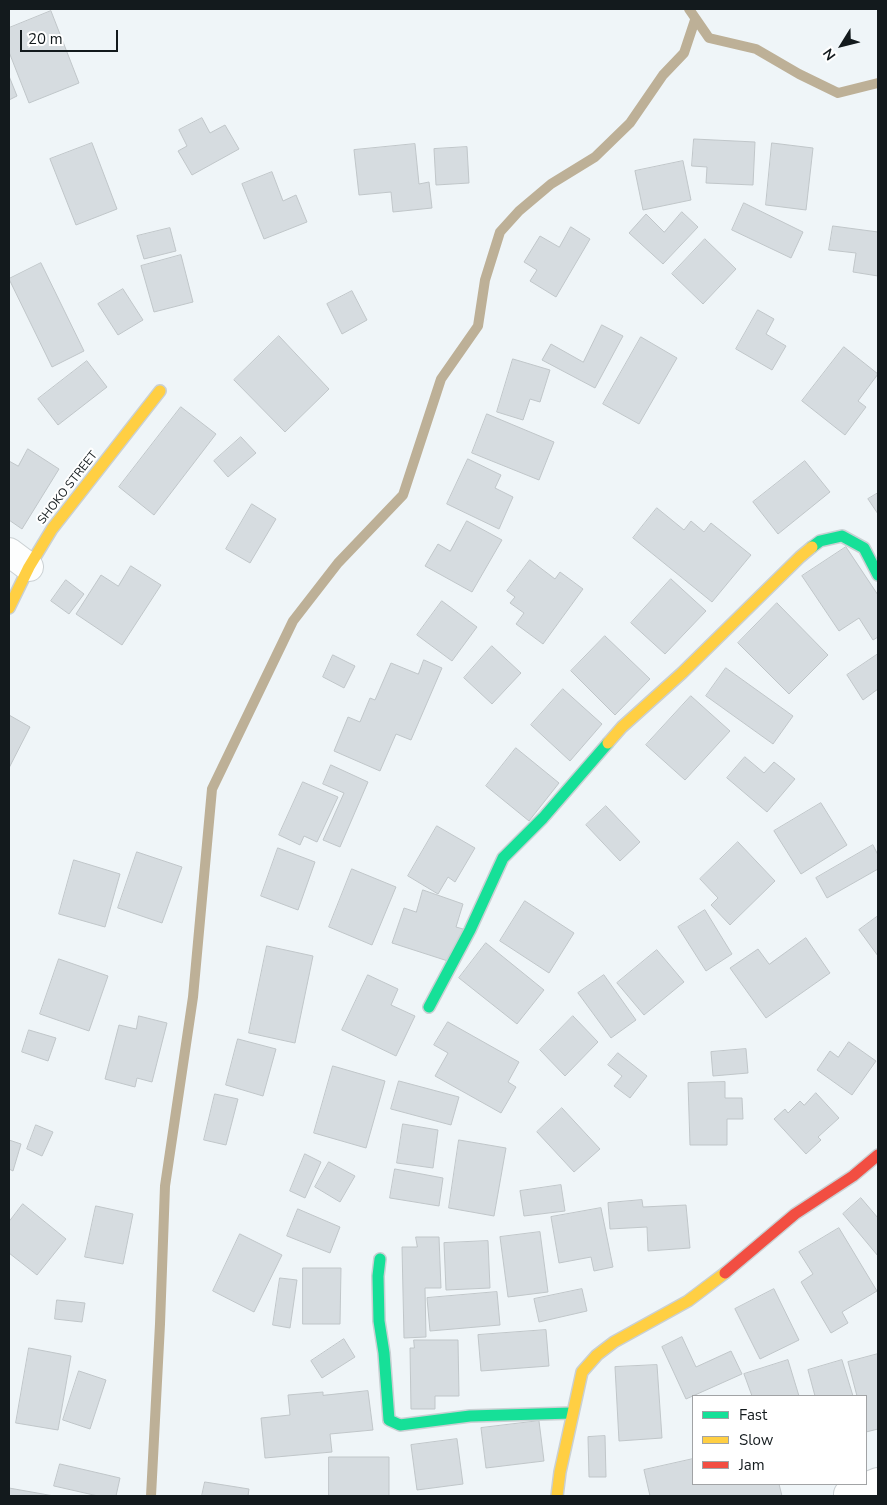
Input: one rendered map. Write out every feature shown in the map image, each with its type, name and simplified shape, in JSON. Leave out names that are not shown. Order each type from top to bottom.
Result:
[{"type":"street","name":"SHOKO STREET","points":[[9,608],[19,559],[52,530],[160,391]]},
{"type":"street","points":[[429,1007],[470,930],[502,858],[543,818],[622,727],[682,672],[800,556],[820,541],[842,536],[864,548],[878,575]]},
{"type":"street","points":[[557,1496],[560,1472],[582,1372],[597,1354],[614,1342],[688,1301],[736,1265],[796,1214],[853,1176],[878,1155]]},
{"type":"street","points":[[380,1259],[378,1276],[379,1321],[384,1353],[389,1420],[400,1426],[470,1416],[572,1413]]},
{"type":"street","points":[[848,1494],[878,1482]]},
{"type":"building","points":[[51,11],[79,83],[29,103],[9,52],[9,28]]},
{"type":"building","points":[[9,76],[17,96],[9,100]]},
{"type":"building","points":[[202,118],[210,133],[225,125],[239,149],[192,175],[178,151],[187,146],[179,130]]},
{"type":"building","points":[[694,139],[755,142],[753,185],[706,183],[707,167],[692,166]]},
{"type":"building","points":[[92,143],[117,209],[76,225],[50,159]]},
{"type":"building","points":[[772,143],[813,148],[806,210],[766,205]]},
{"type":"building","points":[[415,144],[419,184],[429,182],[432,208],[393,212],[391,192],[359,195],[354,150]]},
{"type":"building","points":[[467,147],[469,183],[436,185],[434,149]]},
{"type":"building","points":[[683,161],[691,200],[643,210],[635,171]]},
{"type":"building","points":[[272,172],[283,201],[296,195],[307,222],[264,239],[242,184]]},
{"type":"building","points":[[744,203],[803,232],[791,258],[732,230]]},
{"type":"building","points":[[682,212],[698,227],[663,264],[629,233],[646,214],[664,232]]},
{"type":"building","points":[[833,226],[878,232],[878,276],[853,272],[856,253],[829,250]]},
{"type":"building","points":[[571,227],[590,239],[556,297],[530,281],[537,270],[524,262],[540,236],[559,247]]},
{"type":"building","points":[[170,228],[176,251],[144,259],[137,236]]},
{"type":"building","points":[[705,239],[736,269],[703,304],[672,274]]},
{"type":"building","points":[[181,255],[193,302],[154,312],[141,266]]},
{"type":"building","points":[[41,263],[84,351],[52,367],[9,279]]},
{"type":"building","points":[[123,289],[143,320],[118,335],[98,304]]},
{"type":"building","points":[[352,291],[367,320],[342,334],[327,304]]},
{"type":"building","points":[[758,310],[774,319],[766,334],[786,346],[772,370],[736,349]]},
{"type":"building","points":[[602,325],[623,336],[595,388],[542,360],[551,344],[583,362]]},
{"type":"building","points":[[279,336],[329,389],[285,432],[234,380]]},
{"type":"building","points":[[641,337],[677,358],[639,424],[603,404]]},
{"type":"building","points":[[844,347],[878,374],[858,401],[866,407],[845,435],[802,401]]},
{"type":"building","points":[[513,359],[550,370],[540,402],[530,399],[523,420],[497,412]]},
{"type":"building","points":[[87,361],[107,387],[58,425],[38,399]]},
{"type":"building","points":[[181,407],[216,434],[154,515],[119,487]]},
{"type":"building","points":[[487,414],[554,442],[539,480],[472,453]]},
{"type":"building","points":[[241,437],[256,453],[228,477],[214,461]]},
{"type":"building","points":[[28,449],[59,469],[22,529],[9,520],[9,461],[18,466]]},
{"type":"building","points":[[468,459],[501,475],[495,488],[513,497],[499,529],[447,504]]},
{"type":"building","points":[[805,461],[830,492],[778,534],[753,502]]},
{"type":"building","points":[[878,493],[878,514],[868,499]]},
{"type":"building","points":[[252,504],[276,519],[250,563],[226,549]]},
{"type":"building","points":[[657,508],[684,530],[691,521],[704,532],[711,523],[751,555],[712,602],[633,538]]},
{"type":"building","points":[[467,521],[502,540],[472,592],[425,566],[438,544],[450,551]]},
{"type":"building","points":[[846,547],[878,595],[878,637],[873,640],[859,618],[839,631],[802,576]]},
{"type":"building","points":[[530,560],[555,579],[560,572],[583,589],[543,644],[516,624],[524,613],[510,603],[515,597],[507,591]]},
{"type":"building","points":[[131,566],[161,585],[122,645],[76,614],[101,575],[118,586]]},
{"type":"building","points":[[671,579],[706,611],[665,654],[631,623]]},
{"type":"building","points":[[66,580],[84,594],[69,614],[51,601]]},
{"type":"building","points":[[442,601],[477,627],[452,661],[417,635]]},
{"type":"building","points":[[777,603],[828,655],[789,694],[738,643]]},
{"type":"building","points":[[605,636],[650,679],[615,715],[571,671]]},
{"type":"building","points":[[492,646],[521,673],[492,704],[464,678]]},
{"type":"building","points":[[878,654],[878,689],[863,700],[847,675]]},
{"type":"building","points":[[333,655],[355,666],[344,688],[323,677]]},
{"type":"building","points":[[424,660],[442,668],[411,740],[396,734],[380,771],[334,751],[348,717],[360,722],[370,698],[375,700],[391,663],[418,674]]},
{"type":"building","points":[[726,668],[793,716],[773,744],[706,696]]},
{"type":"building","points":[[563,689],[602,724],[570,761],[531,725]]},
{"type":"building","points":[[691,696],[730,731],[685,780],[646,745]]},
{"type":"building","points":[[9,715],[30,727],[9,768]]},
{"type":"building","points":[[516,748],[559,783],[529,821],[486,786]]},
{"type":"building","points":[[745,757],[764,773],[774,762],[795,779],[767,812],[727,778]]},
{"type":"building","points":[[331,765],[368,782],[340,847],[323,840],[344,793],[323,784]]},
{"type":"building","points":[[303,782],[338,797],[317,842],[304,836],[300,845],[279,835]]},
{"type":"building","points":[[821,803],[847,845],[801,874],[774,831]]},
{"type":"building","points":[[606,806],[640,842],[620,861],[586,825]]},
{"type":"building","points":[[437,826],[475,848],[455,882],[448,877],[438,894],[408,876]]},
{"type":"building","points":[[738,842],[775,881],[730,925],[711,905],[718,898],[700,879]]},
{"type":"building","points":[[873,845],[878,855],[878,869],[827,898],[816,878]]},
{"type":"building","points":[[278,848],[315,862],[298,910],[261,896]]},
{"type":"building","points":[[137,852],[182,867],[162,923],[118,908]]},
{"type":"building","points":[[74,860],[120,874],[105,927],[59,914]]},
{"type":"building","points":[[352,869],[396,887],[372,945],[329,927]]},
{"type":"building","points":[[423,890],[463,904],[456,927],[463,929],[451,962],[392,943],[404,908],[416,912]]},
{"type":"building","points":[[525,901],[574,933],[549,973],[500,941]]},
{"type":"building","points":[[705,910],[732,954],[706,971],[678,927]]},
{"type":"building","points":[[878,916],[878,956],[859,930]]},
{"type":"building","points":[[806,938],[830,973],[766,1018],[730,968],[758,949],[769,964]]},
{"type":"building","points":[[486,943],[544,990],[517,1024],[459,978]]},
{"type":"building","points":[[267,946],[313,956],[295,1043],[249,1033]]},
{"type":"building","points":[[657,950],[684,982],[644,1015],[617,983]]},
{"type":"building","points":[[59,959],[108,976],[89,1031],[40,1014]]},
{"type":"building","points":[[368,975],[398,989],[391,1005],[415,1016],[396,1056],[342,1030]]},
{"type":"building","points":[[604,975],[636,1020],[611,1038],[578,993]]},
{"type":"building","points":[[139,1016],[167,1023],[152,1082],[137,1078],[135,1087],[105,1079],[119,1025],[136,1029]]},
{"type":"building","points":[[573,1016],[598,1042],[565,1076],[540,1050]]},
{"type":"building","points":[[448,1022],[519,1062],[508,1082],[516,1087],[501,1113],[435,1076],[448,1053],[434,1045]]},
{"type":"building","points":[[29,1030],[56,1038],[48,1061],[22,1052]]},
{"type":"building","points":[[238,1039],[276,1049],[263,1096],[226,1085]]},
{"type":"building","points":[[849,1042],[876,1061],[852,1095],[817,1070],[830,1051],[838,1057]]},
{"type":"building","points":[[746,1049],[748,1073],[713,1076],[711,1052]]},
{"type":"building","points":[[618,1053],[647,1076],[630,1098],[614,1086],[622,1076],[608,1065]]},
{"type":"building","points":[[333,1066],[385,1081],[366,1148],[314,1133]]},
{"type":"building","points":[[399,1081],[459,1097],[451,1125],[391,1109]]},
{"type":"building","points":[[725,1082],[725,1098],[742,1098],[743,1119],[727,1119],[727,1145],[690,1145],[688,1083]]},
{"type":"building","points":[[816,1093],[839,1118],[818,1137],[821,1140],[806,1154],[774,1119],[785,1109],[788,1113],[800,1101],[804,1105]]},
{"type":"building","points":[[215,1094],[238,1099],[226,1145],[204,1140]]},
{"type":"building","points":[[562,1108],[600,1149],[574,1172],[537,1132]]},
{"type":"building","points":[[403,1124],[438,1130],[433,1168],[397,1163]]},
{"type":"building","points":[[36,1125],[53,1132],[42,1156],[27,1149]]},
{"type":"building","points":[[9,1140],[21,1144],[13,1171],[9,1169]]},
{"type":"building","points":[[459,1140],[506,1148],[494,1216],[449,1208]]},
{"type":"building","points":[[305,1154],[321,1162],[305,1198],[290,1191]]},
{"type":"building","points":[[329,1162],[355,1176],[340,1202],[315,1187]]},
{"type":"building","points":[[395,1169],[443,1178],[439,1206],[390,1198]]},
{"type":"building","points":[[561,1185],[565,1211],[524,1216],[520,1191]]},
{"type":"building","points":[[861,1198],[878,1218],[878,1256],[843,1214]]},
{"type":"building","points":[[642,1200],[643,1207],[686,1205],[690,1248],[648,1251],[647,1227],[610,1229],[608,1203]]},
{"type":"building","points":[[23,1204],[66,1239],[37,1275],[9,1253],[9,1222]]},
{"type":"building","points":[[96,1206],[133,1214],[123,1264],[85,1257]]},
{"type":"building","points":[[601,1208],[613,1267],[594,1271],[591,1257],[559,1263],[551,1217]]},
{"type":"building","points":[[298,1209],[340,1227],[330,1253],[287,1236]]},
{"type":"building","points":[[839,1228],[877,1291],[842,1312],[848,1323],[831,1333],[801,1282],[813,1274],[799,1252]]},
{"type":"building","points":[[540,1232],[548,1292],[508,1297],[500,1237]]},
{"type":"building","points":[[240,1234],[282,1255],[254,1312],[213,1291]]},
{"type":"building","points":[[416,1237],[439,1237],[441,1288],[425,1288],[426,1337],[404,1338],[402,1247],[417,1247]]},
{"type":"building","points":[[488,1241],[490,1288],[446,1290],[444,1243]]},
{"type":"building","points":[[303,1268],[341,1268],[340,1324],[303,1324]]},
{"type":"building","points":[[280,1278],[297,1280],[290,1328],[273,1325]]},
{"type":"building","points":[[582,1289],[587,1311],[539,1322],[534,1299]]},
{"type":"building","points":[[774,1289],[799,1340],[760,1359],[735,1309]]},
{"type":"building","points":[[497,1292],[500,1325],[430,1331],[427,1298]]},
{"type":"building","points":[[57,1300],[85,1303],[82,1322],[55,1319]]},
{"type":"building","points":[[546,1330],[549,1366],[481,1371],[478,1335]]},
{"type":"building","points":[[682,1337],[696,1367],[731,1351],[742,1374],[686,1399],[662,1347]]},
{"type":"building","points":[[344,1339],[355,1357],[322,1378],[311,1361]]},
{"type":"building","points":[[414,1340],[458,1340],[459,1396],[435,1396],[435,1409],[411,1409],[410,1348],[414,1348]]},
{"type":"building","points":[[29,1348],[71,1356],[58,1430],[16,1423]]},
{"type":"building","points":[[878,1354],[878,1429],[867,1432],[867,1395],[857,1395],[848,1362]]},
{"type":"building","points":[[788,1360],[799,1395],[752,1395],[744,1374]]},
{"type":"building","points":[[842,1360],[853,1395],[815,1395],[808,1370]]},
{"type":"building","points":[[657,1365],[662,1438],[619,1441],[615,1367]]},
{"type":"building","points":[[79,1371],[106,1380],[90,1429],[63,1420]]},
{"type":"building","points":[[368,1391],[373,1430],[330,1434],[332,1452],[265,1458],[261,1418],[290,1415],[288,1395],[323,1392],[323,1395]]},
{"type":"building","points":[[539,1421],[544,1461],[486,1468],[481,1428]]},
{"type":"building","points":[[605,1436],[606,1477],[589,1477],[588,1437]]},
{"type":"building","points":[[457,1439],[463,1484],[417,1490],[411,1445]]},
{"type":"building","points":[[329,1457],[389,1457],[389,1496],[329,1496]]},
{"type":"building","points":[[692,1459],[692,1485],[779,1485],[782,1496],[650,1496],[644,1470]]},
{"type":"building","points":[[60,1464],[120,1478],[116,1496],[98,1496],[54,1486]]},
{"type":"building","points":[[205,1482],[249,1489],[248,1496],[202,1496]]},
{"type":"building","points":[[9,1488],[54,1496],[9,1496]]},
{"type":"waterway","points":[[689,9],[709,38],[756,49],[799,74],[838,93],[878,83]]},
{"type":"waterway","points":[[151,1496],[165,1186],[193,997],[212,789],[293,621],[338,563],[403,495],[441,379],[478,326],[485,280],[500,232],[519,211],[551,184],[595,157],[630,123],[663,75],[684,53],[695,20]]},
{"type":"traffic: fast","points":[[812,547],[820,541],[842,536],[864,548],[878,575]]},
{"type":"traffic: fast","points":[[429,1007],[470,930],[503,858],[543,818],[608,743]]},
{"type":"traffic: fast","points":[[380,1259],[378,1276],[379,1321],[384,1353],[389,1420],[400,1425],[470,1416],[572,1413]]},
{"type":"traffic: slow","points":[[9,608],[29,567],[52,529],[160,391]]},
{"type":"traffic: slow","points":[[608,743],[622,727],[682,673],[812,547]]},
{"type":"traffic: slow","points":[[557,1496],[560,1472],[582,1372],[597,1355],[614,1342],[688,1301],[725,1273]]},
{"type":"traffic: jam","points":[[725,1273],[795,1214],[853,1176],[878,1155]]}]
